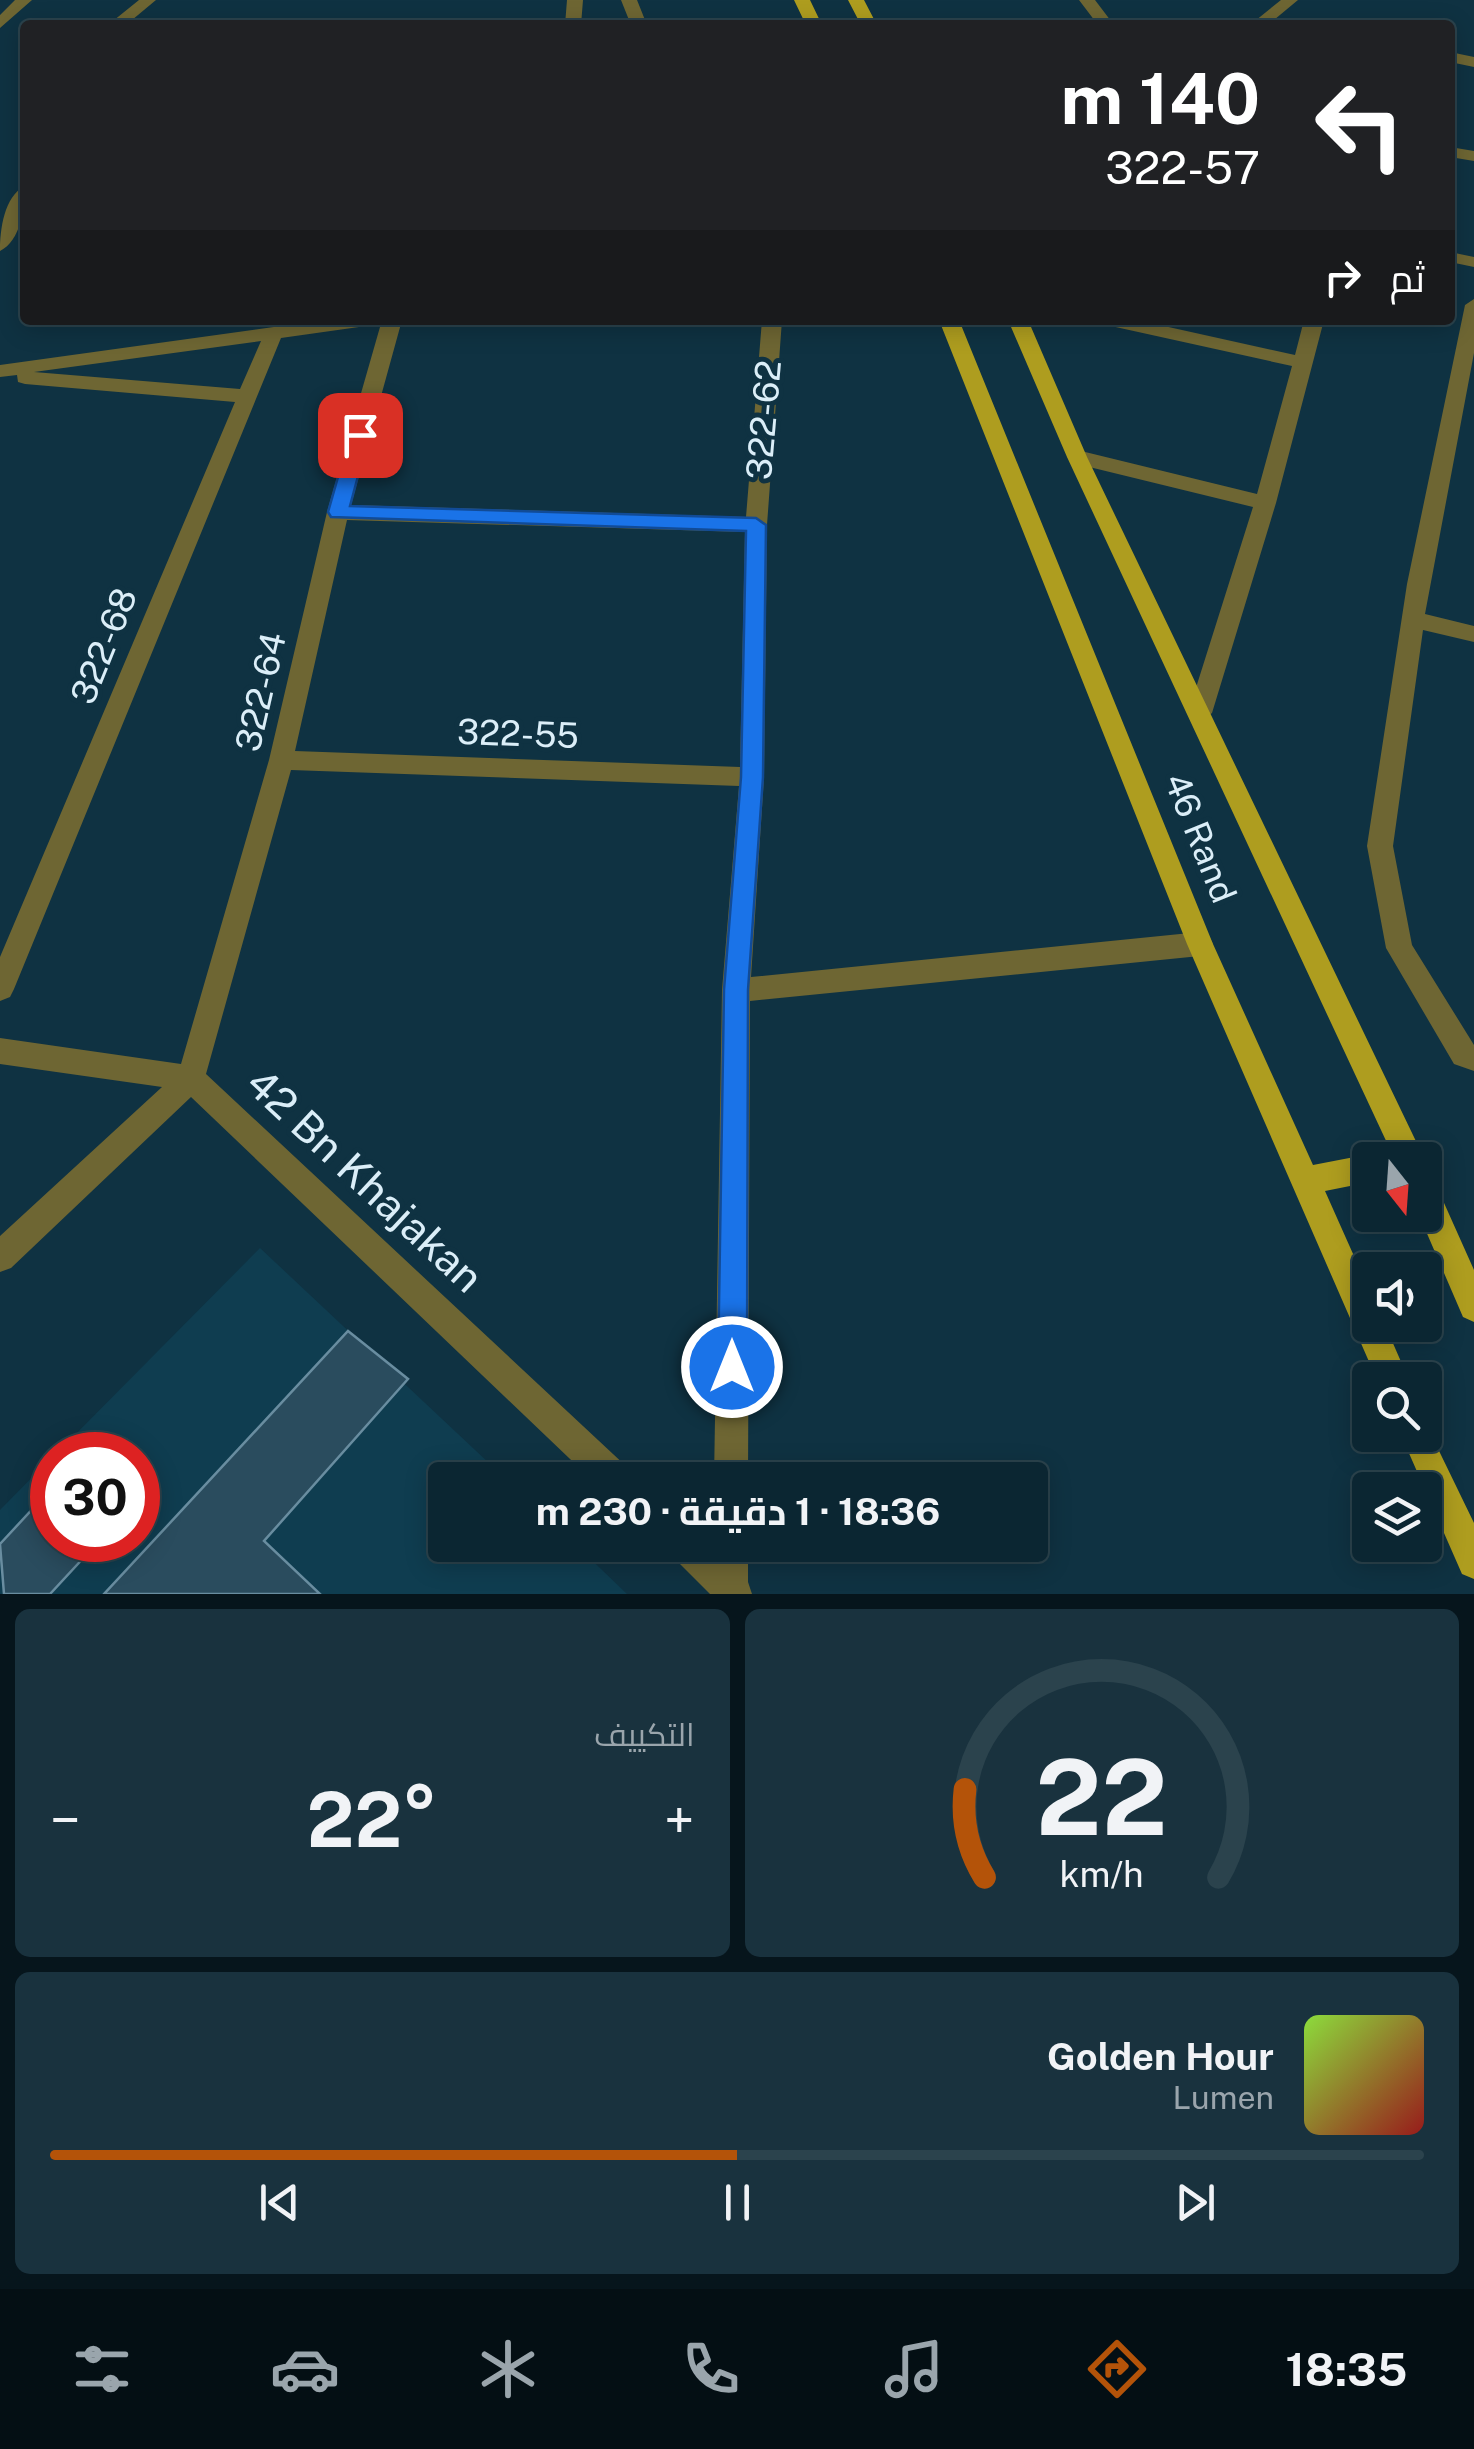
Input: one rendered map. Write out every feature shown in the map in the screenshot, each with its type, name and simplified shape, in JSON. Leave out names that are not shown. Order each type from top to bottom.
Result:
[{"type":"main road","name":"46 Rand","points":[[950,325],[1200,944],[1384,1362]]},
{"type":"main road","name":"46 Rand","points":[[1020,325],[1076,457],[1401,1142]]},
{"type":"main road","points":[[1305,1181],[1352,1172]]},
{"type":"main road","points":[[1441,1232],[1474,1306]]},
{"type":"main road","points":[[1424,1452],[1474,1562]]},
{"type":"street","points":[[0,26],[24,0]]},
{"type":"street","points":[[122,20],[148,0]]},
{"type":"street","points":[[1086,0],[1102,20]]},
{"type":"street","points":[[1256,0],[1286,4]]},
{"type":"street","points":[[0,246],[20,206]]},
{"type":"street","points":[[1474,305],[1413,620],[1380,846],[1399,948],[1464,1055],[1474,1058]]},
{"type":"street","points":[[0,373],[320,325]]},
{"type":"street","name":"322-64","points":[[191,1078],[282,760],[338,512],[391,325]]},
{"type":"street","name":"322-62","points":[[732,1462],[736,990],[752,777],[756,525],[772,325]]},
{"type":"street","points":[[1133,325],[1301,362]]},
{"type":"street","points":[[1200,713],[1266,503],[1312,325]]},
{"type":"street","name":"322-68","points":[[0,989],[275,330]]},
{"type":"street","points":[[0,373],[245,396]]},
{"type":"street","points":[[1076,457],[1266,503]]},
{"type":"street","points":[[338,512],[756,525]]},
{"type":"street","points":[[1413,620],[1474,634]]},
{"type":"street","name":"322-55","points":[[282,760],[752,777]]},
{"type":"street","points":[[736,990],[1200,944]]},
{"type":"street","name":"42 Bn Khajakan","points":[[0,1051],[191,1078],[597,1462]]},
{"type":"street","points":[[0,1257],[191,1078]]},
{"type":"street","points":[[703,1562],[733,1591]]},
{"type":"street","points":[[732,1562],[733,1591]]},
{"type":"shaded area","points":[[260,1248],[488,1462],[428,1462],[428,1562],[594,1562],[627,1594],[0,1594],[0,1510],[30,1479],[30,1562],[160,1562],[160,1432],[78,1432]]},
{"type":"building","points":[[348,1331],[408,1379],[264,1541],[320,1594],[104,1594],[134,1562],[160,1562],[160,1534]]},
{"type":"building","points":[[30,1512],[30,1562],[80,1562],[50,1594],[4,1594],[0,1544]]},
{"type":"route","points":[[360,435],[338,512],[756,525],[752,777],[736,990],[732,1367]]}]
